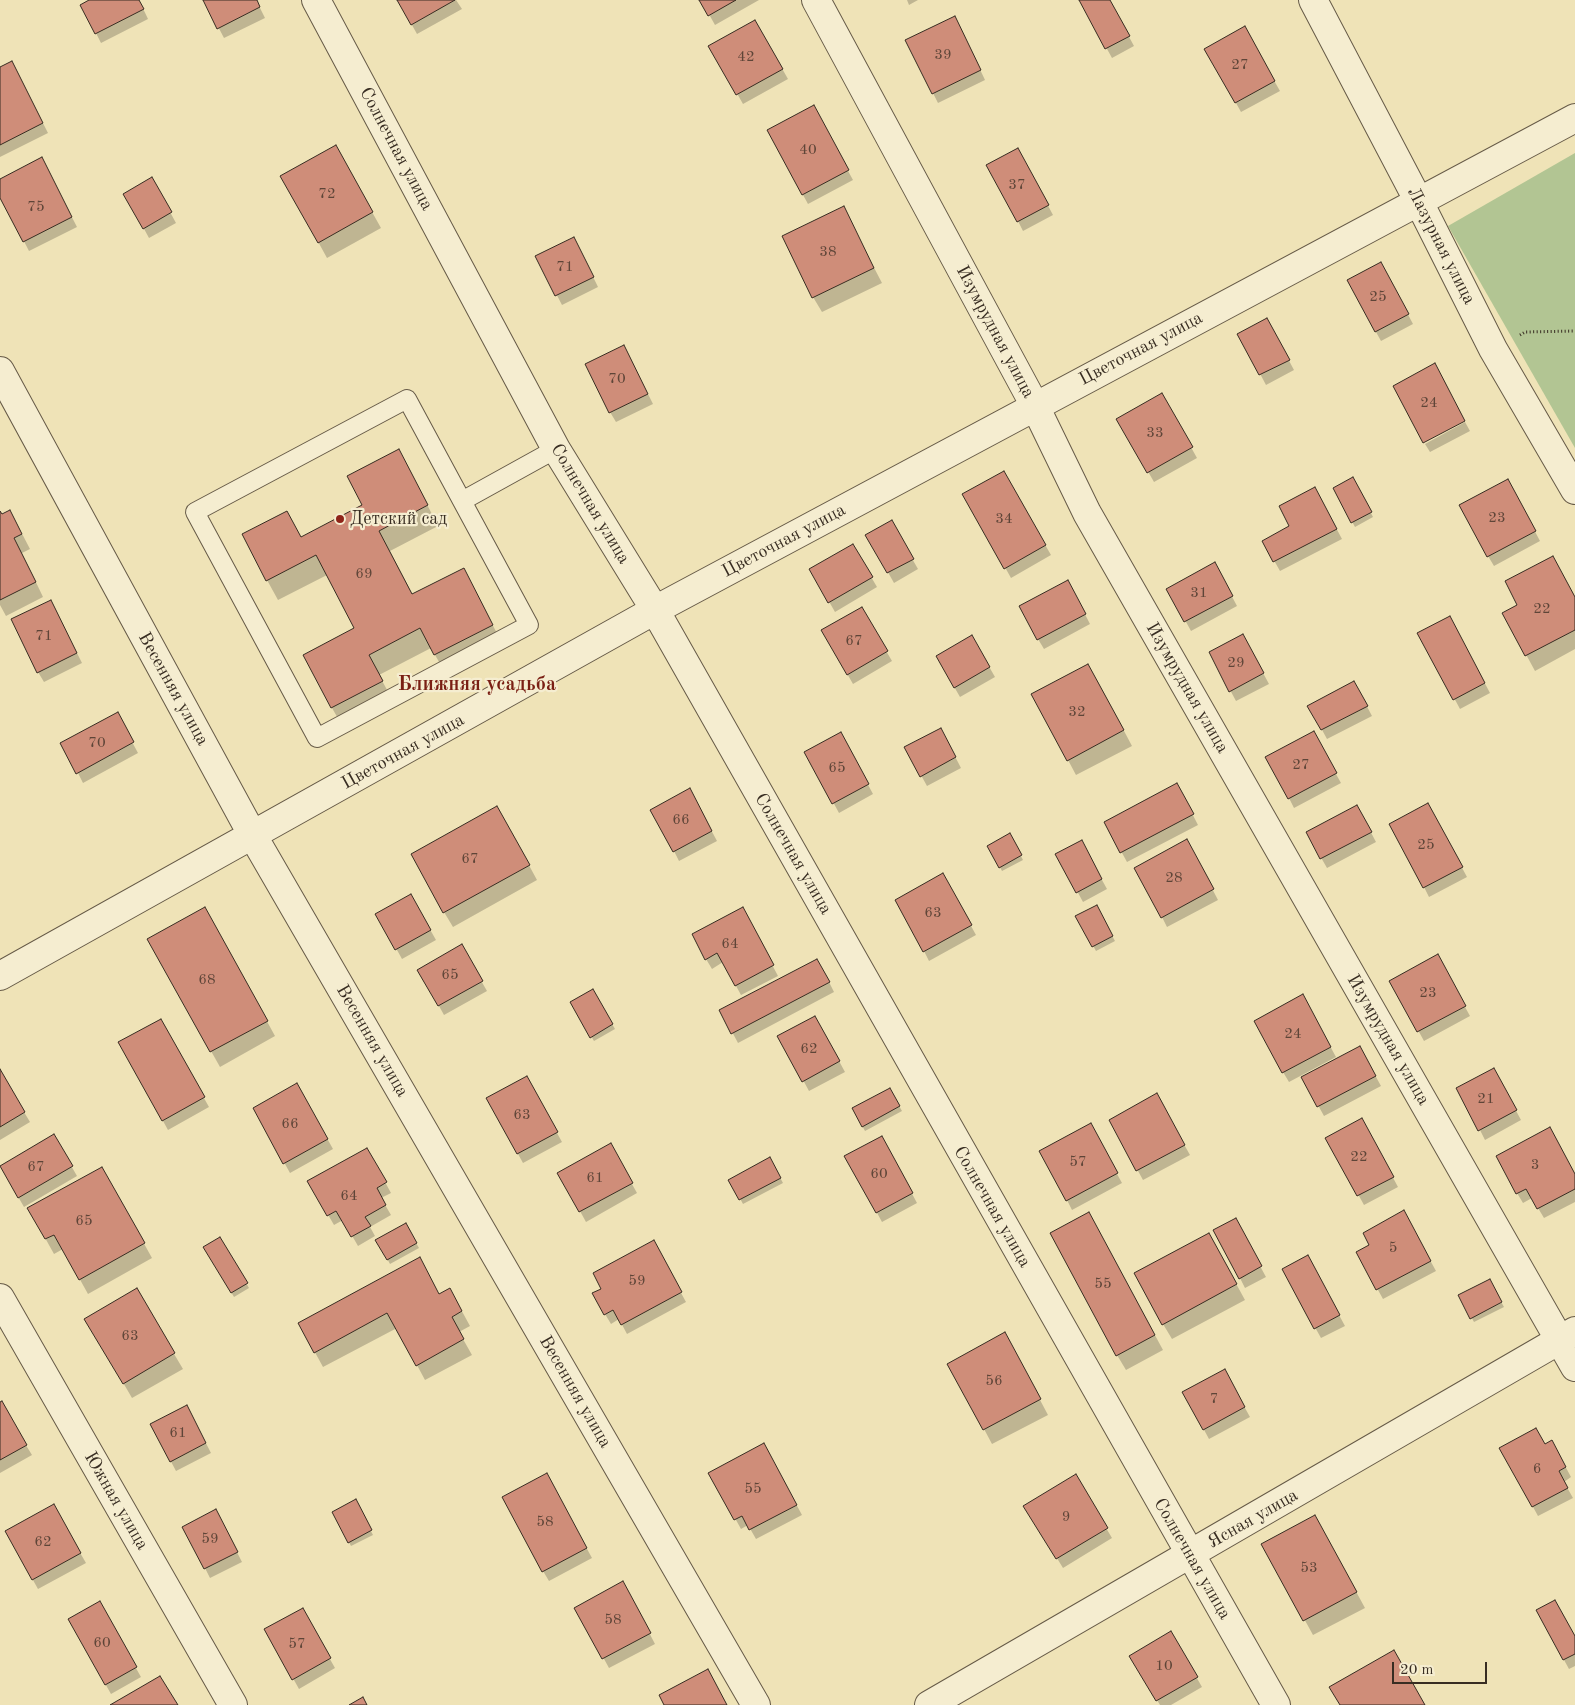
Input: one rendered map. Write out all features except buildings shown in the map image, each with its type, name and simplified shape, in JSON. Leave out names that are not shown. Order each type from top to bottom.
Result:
[{"type":"street","name":"Солнечная улица","points":[[316,0],[556,449],[655,610],[1276,1705]]},
{"type":"street","name":"Изумрудная улица","points":[[816,0],[1035,406],[1087,513],[1567,1335],[1575,1367]]},
{"type":"street","name":"Лазурная улица","points":[[1312,0],[1419,202],[1493,348],[1575,490]]},
{"type":"street","name":"Цветочная улица","points":[[0,976],[655,610],[1575,118]]},
{"type":"street","name":"Весенняя улица","points":[[0,371],[253,836],[756,1705]]},
{"type":"street","name":"Южная улица","points":[[0,1298],[233,1705]]},
{"type":"street","name":"Ясная улица","points":[[929,1705],[1567,1335]]},
{"type":"lane","points":[[407,399],[462,501],[529,625],[317,738],[195,512],[407,399]]},
{"type":"lane","points":[[462,501],[556,449]]},
{"type":"path","points":[[1493,348],[1526,332],[1575,331]]},
{"type":"green space","points":[[1575,153],[1575,448],[1448,226]]},
{"type":"place","name":"Детский сад","points":[[340,519]]},
{"type":"district","name":"Ближняя усадьба","points":[[477,685]]}]
